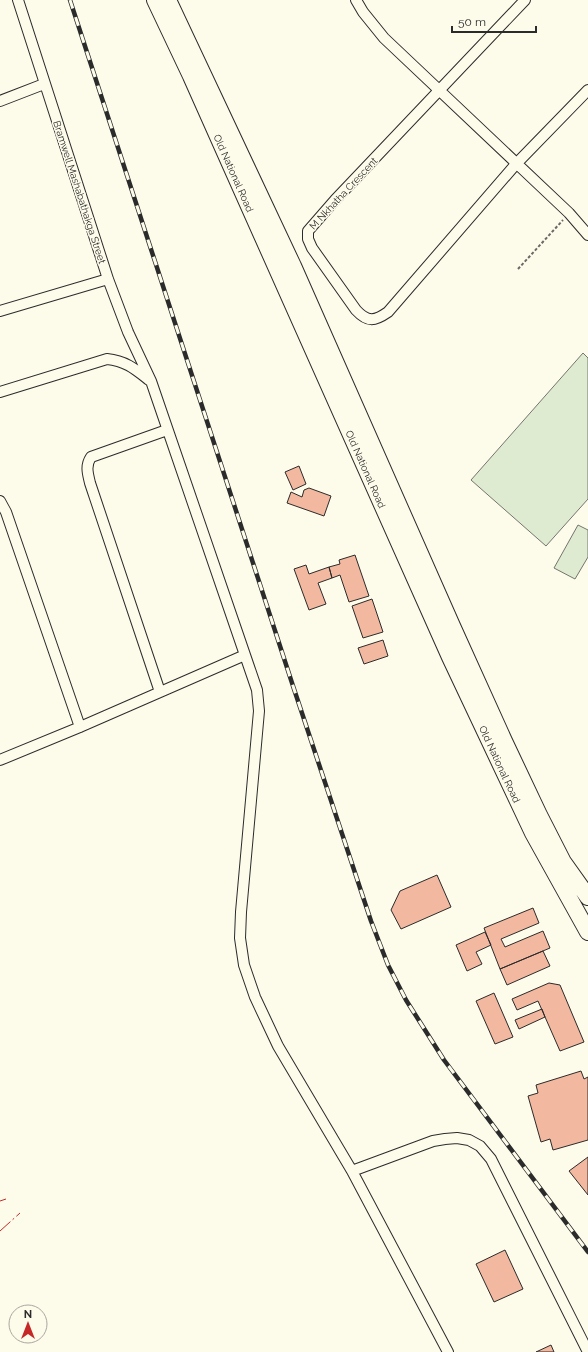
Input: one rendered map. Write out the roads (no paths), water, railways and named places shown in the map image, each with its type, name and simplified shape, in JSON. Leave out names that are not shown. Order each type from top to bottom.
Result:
[{"type":"main road","name":"Old National Road","points":[[155,0],[191,76],[450,657],[533,833],[588,932]]},
{"type":"main road","name":"Old National Road","points":[[168,0],[293,266],[448,619],[504,741],[563,862],[588,897]]},
{"type":"street","name":"Bramwell Mashabathakga Street","points":[[18,0],[108,279],[128,332],[151,381],[257,690],[259,711],[241,912],[240,938],[244,965],[255,997],[278,1046],[352,1171],[448,1352]]},
{"type":"street","points":[[356,0],[363,12],[384,38],[569,213],[588,235]]},
{"type":"street","name":"M Nkhatha Crescent","points":[[525,0],[335,200],[308,231],[308,239],[312,248],[348,301],[363,317],[370,320],[380,317],[388,312],[516,164],[588,90]]},
{"type":"street","points":[[0,101],[44,84]]},
{"type":"street","points":[[0,311],[108,279]]},
{"type":"street","points":[[0,392],[107,358],[118,360],[130,366],[151,381]]},
{"type":"street","points":[[160,692],[90,483],[87,464],[91,458],[167,430]]},
{"type":"street","points":[[0,501],[6,512],[80,727]]},
{"type":"street","points":[[0,760],[245,655]]},
{"type":"street","points":[[352,1171],[433,1141],[457,1138],[469,1140],[480,1146],[491,1159],[588,1352]]},
{"type":"railway","points":[[70,0],[293,686],[371,921],[388,965],[406,1000],[444,1060],[588,1252]]}]
